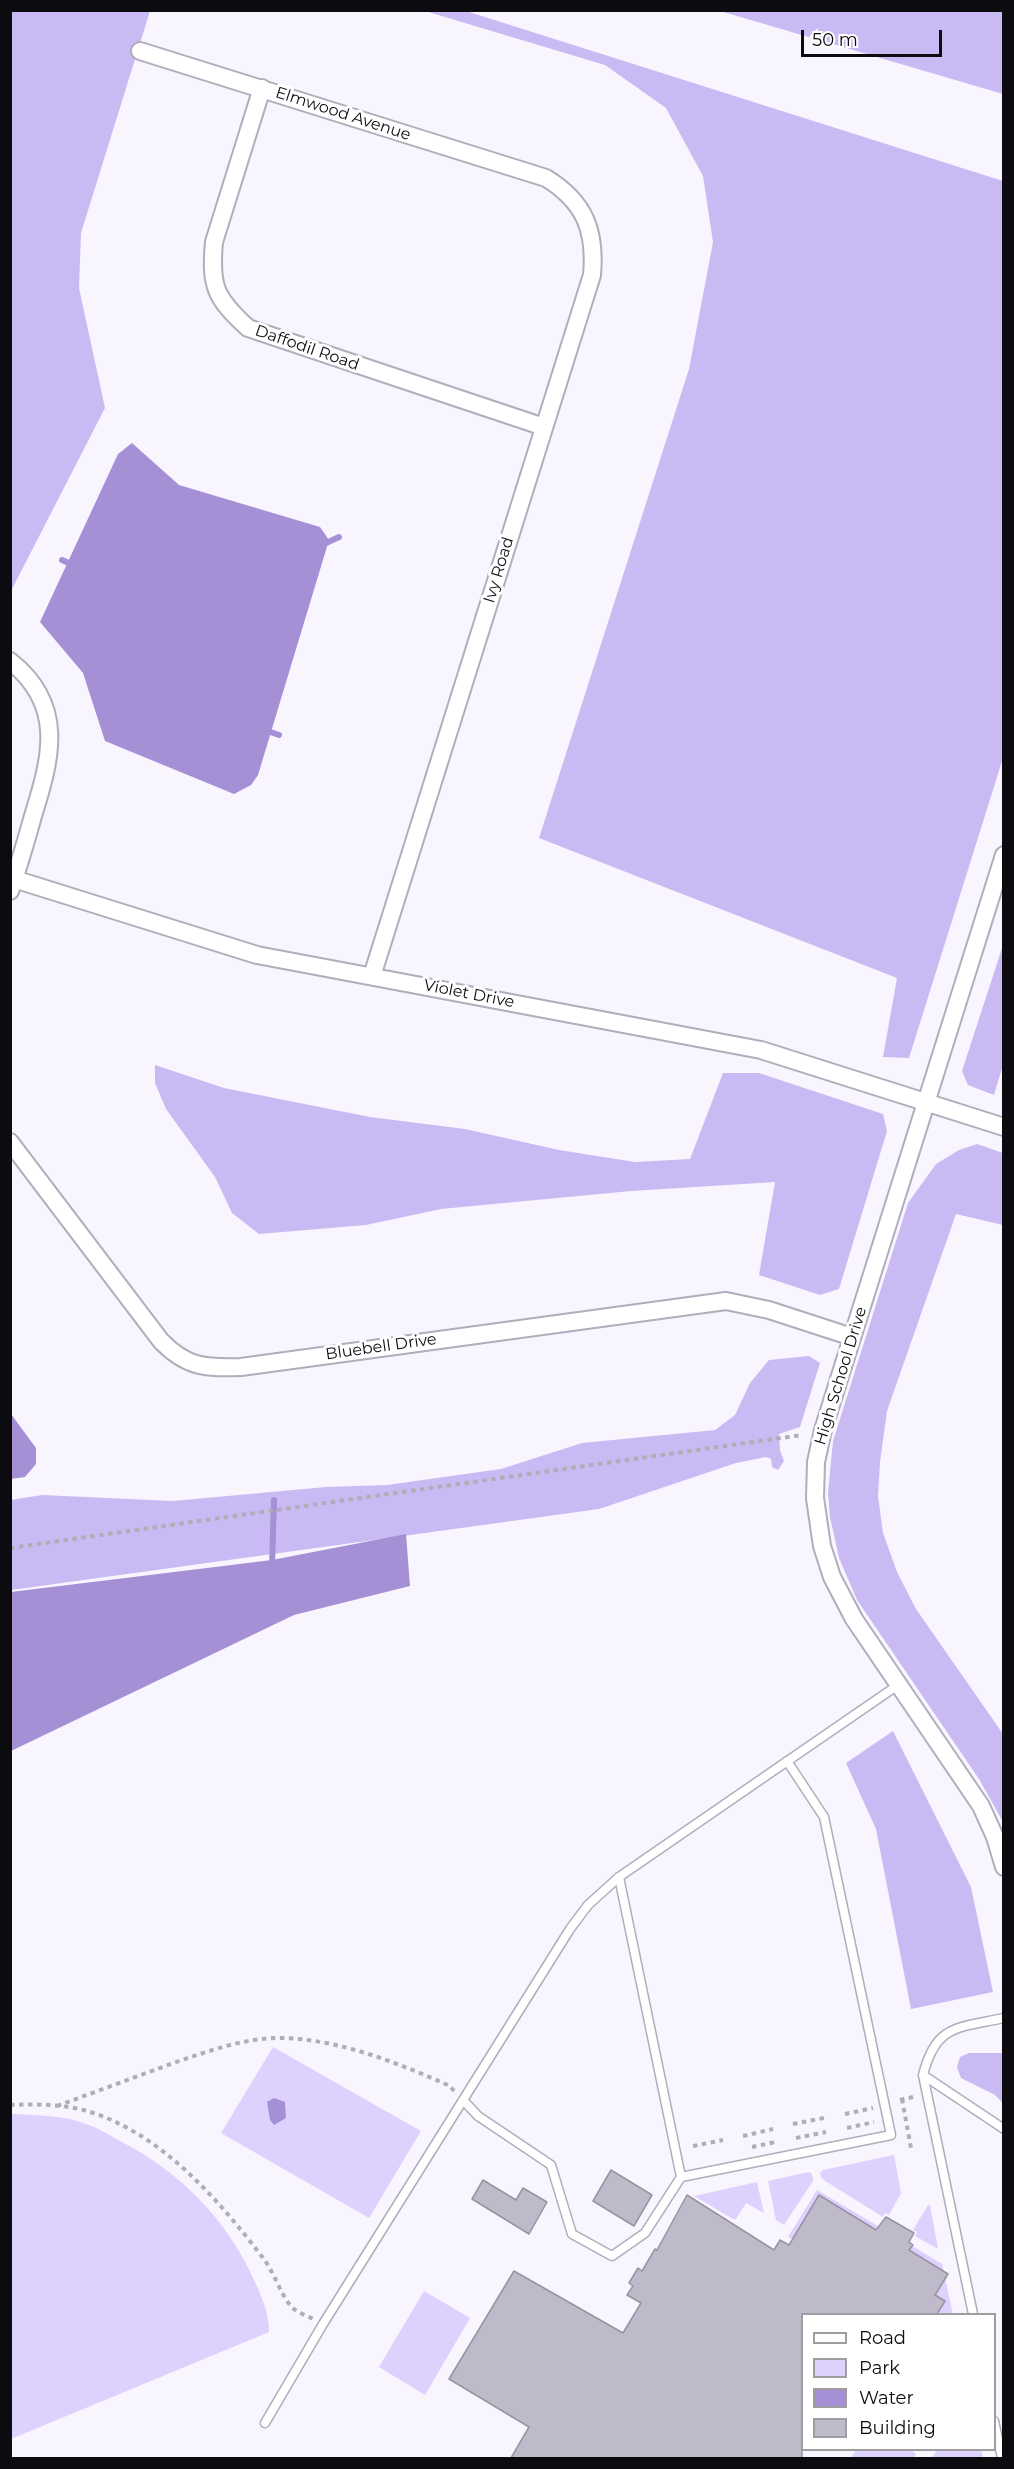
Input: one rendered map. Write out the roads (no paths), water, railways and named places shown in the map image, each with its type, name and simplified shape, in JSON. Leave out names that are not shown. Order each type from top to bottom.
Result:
[{"type":"street","name":"Elmwood Avenue","points":[[140,51],[546,178]]},
{"type":"street","name":"Daffodil Road","points":[[262,88],[214,242],[212,268],[218,296],[232,314],[248,328],[544,427]]},
{"type":"street","name":"Ivy Road","points":[[372,976],[592,275],[593,260],[589,228],[582,212],[572,197],[546,178]]},
{"type":"street","points":[[10,661],[32,684],[43,703],[50,733],[50,757],[12,885]]},
{"type":"street","name":"High School Drive","points":[[1004,855],[819,1446],[815,1481],[817,1515],[826,1561],[839,1593],[981,1806],[995,1837],[1004,1867]]},
{"type":"street","name":"Violet Drive","points":[[12,885],[256,955],[761,1050],[1004,1127]]},
{"type":"street","name":"Bluebell Drive","points":[[10,1142],[161,1341],[177,1356],[200,1366],[241,1367],[726,1301],[769,1310],[852,1337]]},
{"type":"lane","points":[[264,2423],[463,2100],[570,1929],[588,1905],[619,1877],[898,1684]]},
{"type":"lane","points":[[681,2177],[891,2134],[824,1817],[787,1761]]},
{"type":"lane","points":[[463,2100],[478,2116],[550,2166],[572,2234],[612,2256],[645,2233],[681,2177],[619,1877]]},
{"type":"lane","points":[[973,2313],[923,2075],[933,2045],[946,2032],[1004,2018]]},
{"type":"lane","points":[[923,2075],[1004,2129]]},
{"type":"lane","points":[[996,2430],[1002,2458]]},
{"type":"water","points":[[132,443],[179,485],[320,527],[329,540],[258,775],[251,785],[234,794],[105,741],[83,673],[40,622],[118,454]]},
{"type":"water","points":[[11,1414],[36,1448],[36,1464],[25,1477],[11,1479]]},
{"type":"water","points":[[406,1534],[410,1586],[294,1615],[11,1751],[11,1592],[272,1560]]},
{"type":"water","points":[[274,2098],[285,2102],[286,2118],[274,2125],[270,2120],[267,2102]]},
{"type":"waterway","points":[[322,545],[339,537]]},
{"type":"waterway","points":[[62,560],[73,565]]},
{"type":"waterway","points":[[265,730],[279,735]]},
{"type":"waterway","points":[[272,1566],[274,1500]]}]
